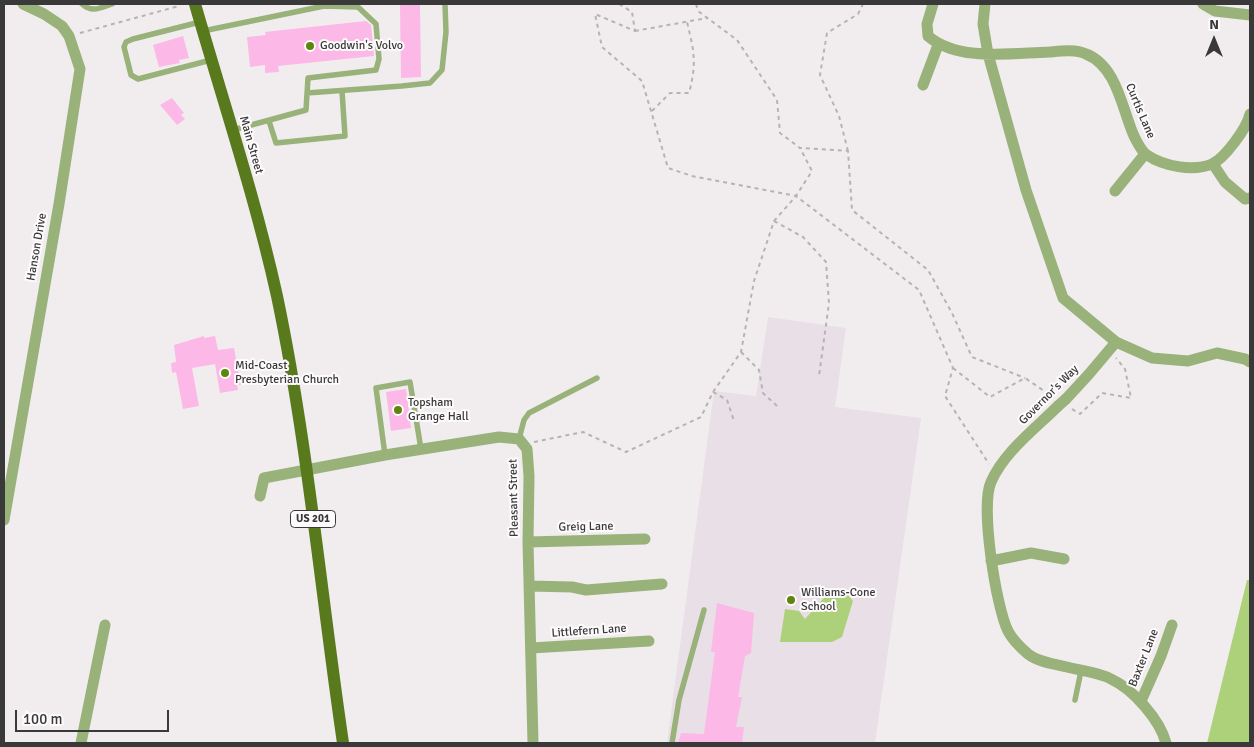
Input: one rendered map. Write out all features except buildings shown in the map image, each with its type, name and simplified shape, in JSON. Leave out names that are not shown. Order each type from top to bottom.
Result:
[{"type":"main road","name":"Main Street","points":[[195,4],[233,130],[276,295],[308,469]]},
{"type":"main road","name":"US 201","points":[[308,469],[342,743]]},
{"type":"street","name":"Hanson Drive","points":[[4,520],[80,69],[69,36],[62,26],[44,14],[23,4]]},
{"type":"street","points":[[923,85],[938,45],[928,36],[927,24],[933,4]]},
{"type":"street","points":[[985,4],[983,24],[988,54],[1026,190],[1063,298],[1116,342],[1152,358],[1188,361],[1217,353],[1245,359],[1250,362]]},
{"type":"street","points":[[1203,4],[1214,11],[1236,8],[1250,15]]},
{"type":"street","name":"Curtis Lane","points":[[938,45],[960,51],[988,54],[1067,51],[1085,53],[1098,60],[1108,70],[1129,125],[1137,142],[1146,154],[1176,167],[1199,167],[1213,164]]},
{"type":"street","points":[[1250,114],[1248,121],[1234,144],[1213,164],[1225,182],[1245,199],[1250,198]]},
{"type":"street","points":[[1115,191],[1146,154]]},
{"type":"street","name":"Governor's Way","points":[[1116,342],[999,466],[990,485],[987,507],[991,561],[998,598],[1008,632],[1020,646],[1030,655],[1045,662],[1111,678],[1141,701],[1164,735],[1166,743]]},
{"type":"street","points":[[260,496],[264,478],[385,455],[499,437],[519,439]]},
{"type":"street","name":"Pleasant Street","points":[[519,439],[527,449],[529,476],[528,542],[533,743]]},
{"type":"street","name":"Greig Lane","points":[[528,542],[644,539]]},
{"type":"street","points":[[991,561],[1031,553],[1064,559]]},
{"type":"street","points":[[530,586],[572,587],[593,590],[662,584]]},
{"type":"street","points":[[81,743],[105,625]]},
{"type":"street","name":"Baxter Lane","points":[[1141,701],[1161,656],[1172,625]]},
{"type":"street","name":"Littlefern Lane","points":[[530,648],[650,641]]},
{"type":"lane","points":[[82,4],[87,8],[96,10],[112,4]]},
{"type":"lane","points":[[307,93],[430,83],[442,70],[446,32],[445,4]]},
{"type":"lane","points":[[211,60],[138,79],[131,75],[124,47],[126,42],[133,39],[324,6],[358,7],[376,24],[379,59],[376,70],[308,78],[306,110],[233,130]]},
{"type":"lane","points":[[269,121],[276,143],[345,136],[342,91]]},
{"type":"lane","points":[[519,439],[524,420],[529,413],[597,378]]},
{"type":"lane","points":[[385,455],[376,388],[410,382],[421,450]]},
{"type":"lane","points":[[672,743],[679,700],[704,610]]},
{"type":"lane","points":[[1075,700],[1081,671]]},
{"type":"path","points":[[619,4],[632,12],[635,31]]},
{"type":"path","points":[[531,443],[583,432],[626,452],[701,417],[713,392],[741,352],[754,281],[774,221],[796,196],[812,171],[800,148],[780,133],[778,100],[737,40],[698,11],[696,4]]},
{"type":"path","points":[[863,4],[858,14],[827,33],[820,75],[839,116],[848,151],[852,210],[928,270],[952,313],[972,357],[1025,378],[1060,401]]},
{"type":"path","points":[[69,36],[179,6]]},
{"type":"path","points":[[708,18],[635,31],[595,14],[602,47],[642,81],[668,168],[692,176],[796,196],[919,290],[953,368],[990,397],[1025,378]]},
{"type":"path","points":[[651,112],[670,93],[689,93],[694,77],[695,54],[687,22]]},
{"type":"path","points":[[800,148],[848,151]]},
{"type":"path","points":[[774,221],[803,237],[826,262],[829,303],[820,376]]},
{"type":"path","points":[[741,352],[759,370],[763,393],[778,406]]},
{"type":"path","points":[[1072,409],[1080,414],[1102,393],[1130,398],[1125,369],[1115,357]]},
{"type":"path","points":[[953,368],[945,396],[995,474]]},
{"type":"path","points":[[713,392],[727,400],[734,421]]},
{"type":"shaded area","name":"Williams-Cone School","points":[[768,317],[846,328],[835,407],[921,418],[875,743],[667,743],[714,391],[756,396]]},
{"type":"green space","points":[[1247,580],[1250,580],[1250,743],[1207,743]]},
{"type":"green space","points":[[848,595],[853,601],[842,637],[832,642],[780,642],[785,609],[799,611],[805,619],[824,598]]},
{"type":"place","name":"Goodwin's Volvo","points":[[310,46]]},
{"type":"place","name":"Mid-Coast Presbyterian Church","points":[[225,373]]},
{"type":"place","name":"Topsham Grange Hall","points":[[398,410]]},
{"type":"place","name":"Williams-Cone School","points":[[791,600]]}]
